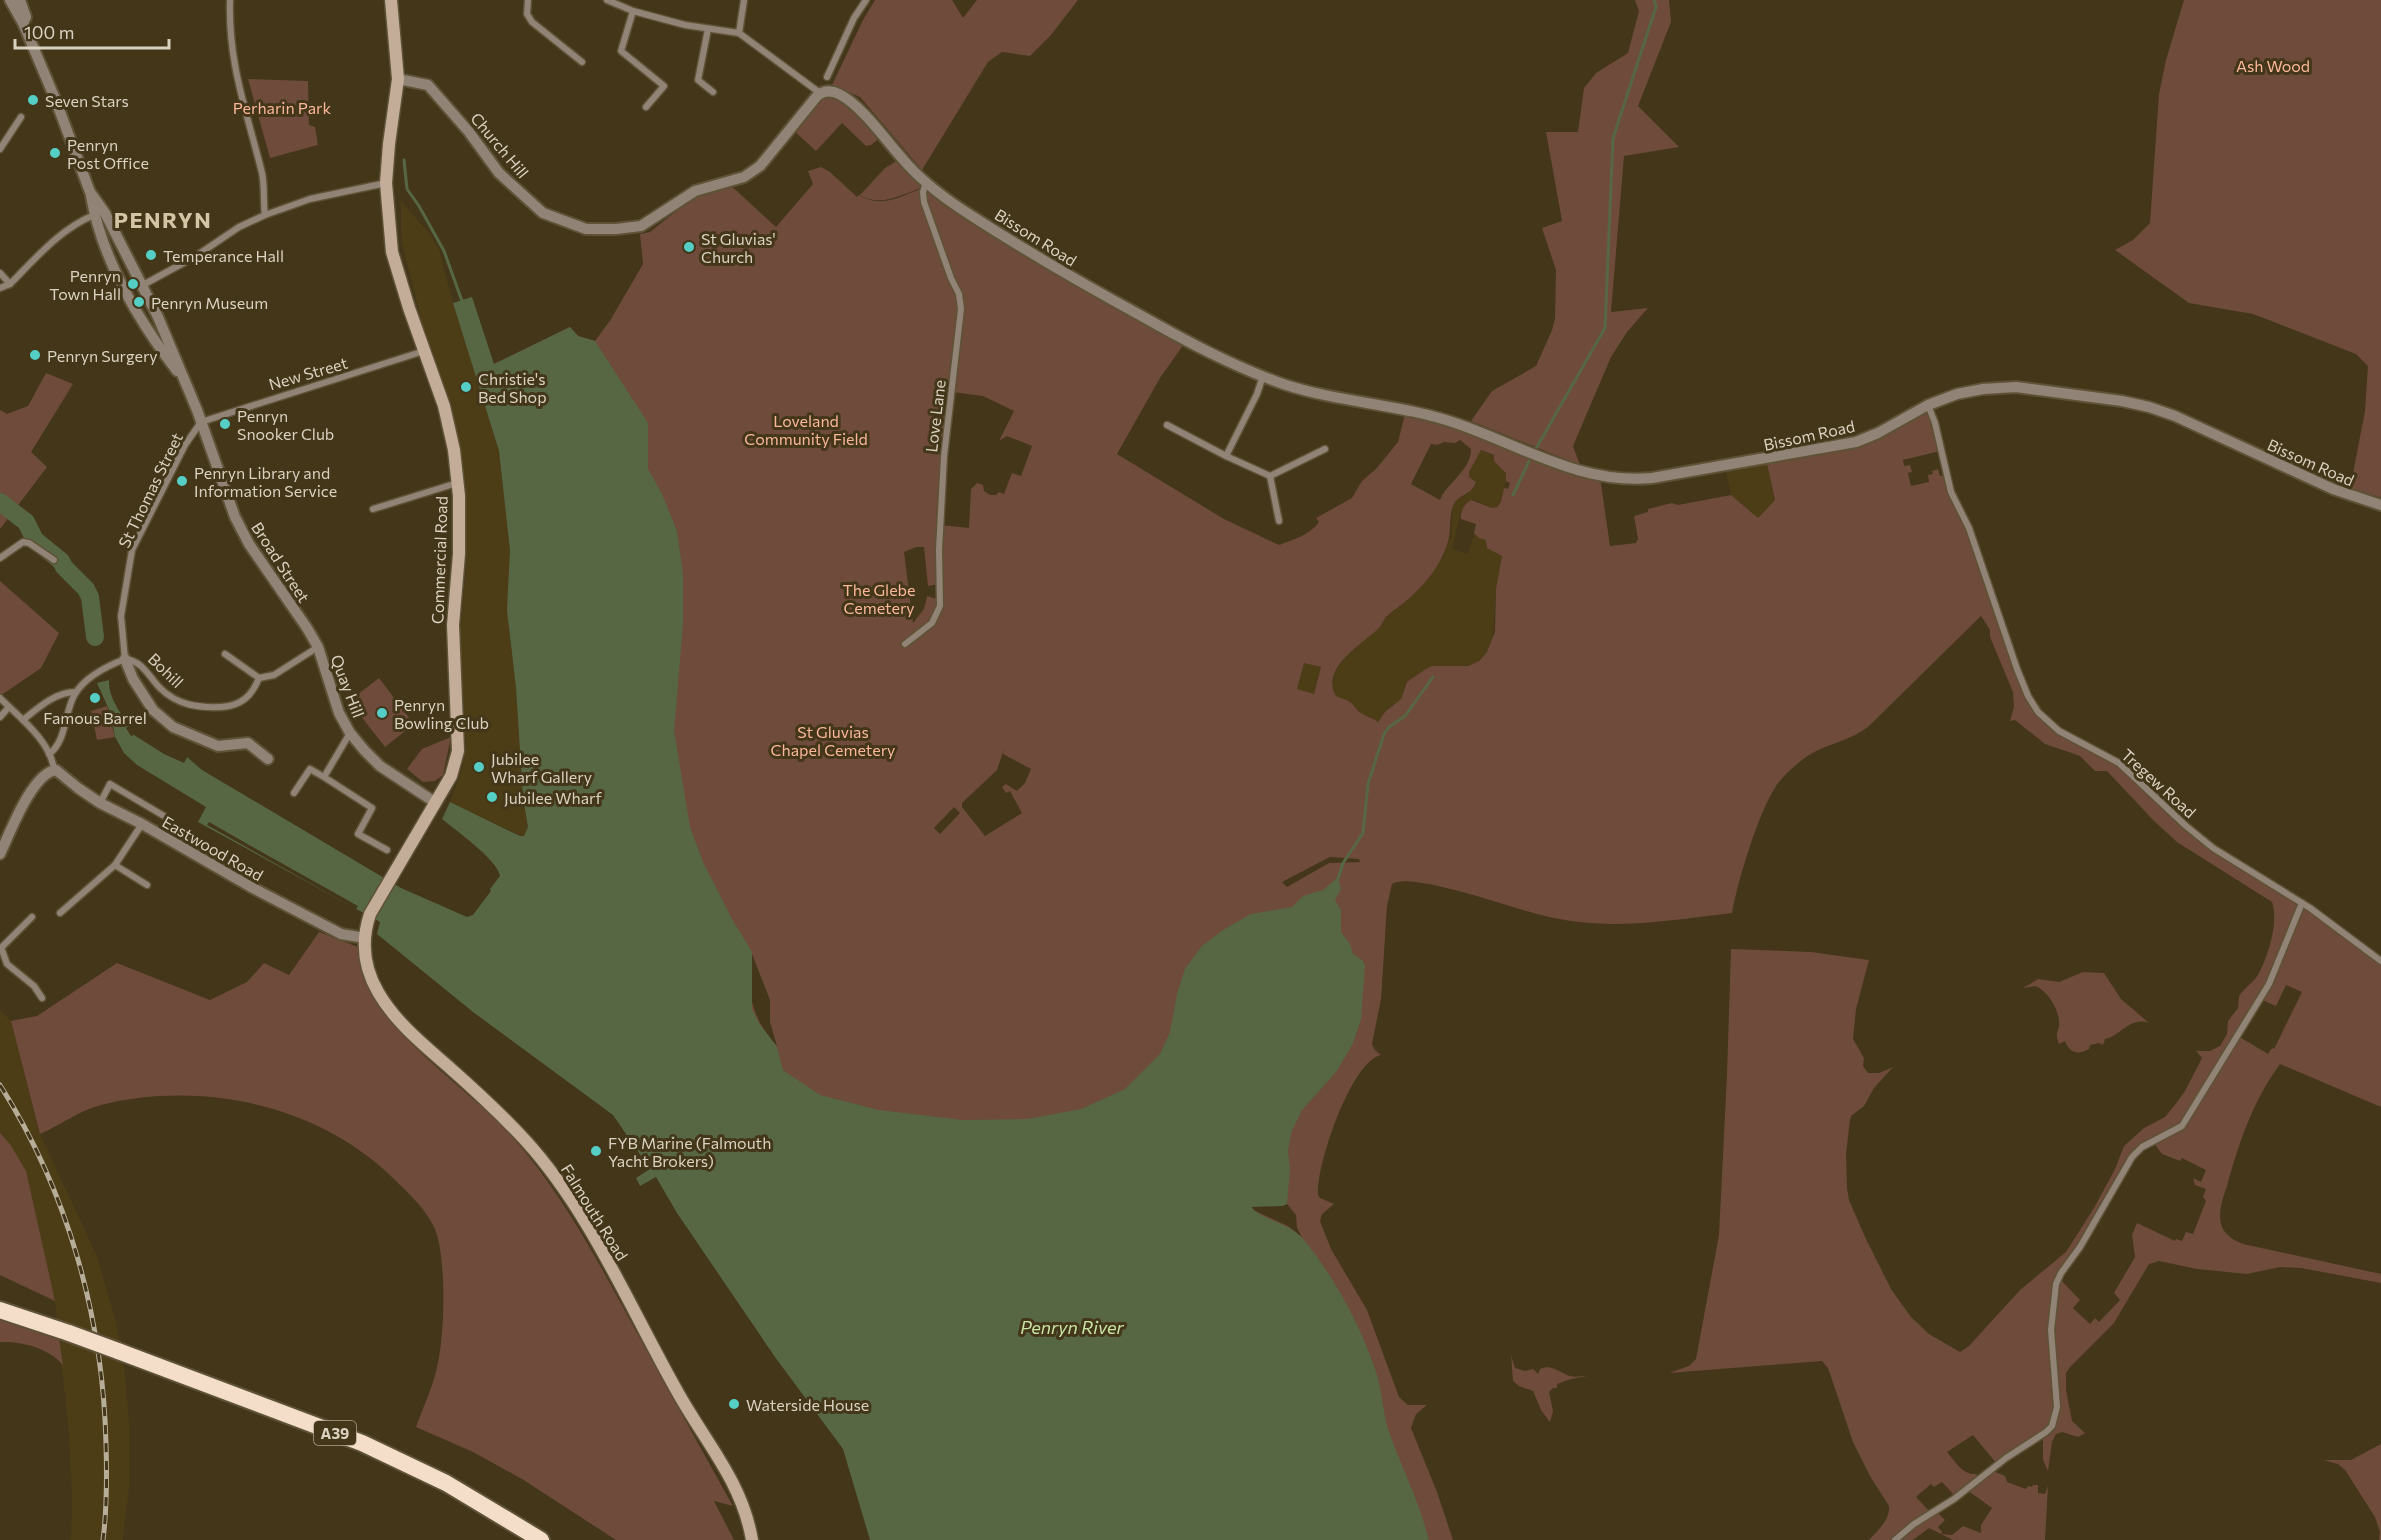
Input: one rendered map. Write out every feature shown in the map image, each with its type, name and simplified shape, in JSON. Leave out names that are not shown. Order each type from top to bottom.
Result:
[{"type":"highway","name":"A39","points":[[0,1311],[69,1333],[362,1443],[446,1483],[541,1540]]},
{"type":"main road","name":"Commercial Road","points":[[365,932],[373,908],[451,776],[458,751],[453,625],[459,554],[458,482],[444,406],[423,351],[392,252],[386,183],[388,144],[398,79],[391,0]]},
{"type":"main road","name":"Falmouth Road","points":[[365,932],[366,961],[370,976],[391,1011],[417,1039],[499,1112],[538,1155],[564,1190],[604,1256],[678,1394],[734,1482],[744,1504],[752,1540]]},
{"type":"street","points":[[10,0],[23,23],[56,101],[90,192],[94,215],[120,280],[138,313],[184,381]]},
{"type":"street","points":[[20,0],[26,17],[23,23]]},
{"type":"street","points":[[230,0],[229,29],[234,70],[263,176],[265,215]]},
{"type":"street","points":[[528,0],[526,14],[532,22],[582,62]]},
{"type":"street","points":[[606,0],[633,11],[708,29],[739,33],[820,93]]},
{"type":"street","points":[[739,33],[744,0]]},
{"type":"street","points":[[827,77],[854,18],[866,0]]},
{"type":"street","points":[[633,11],[621,51],[664,86],[646,107]]},
{"type":"street","points":[[708,29],[698,80],[713,92]]},
{"type":"street","name":"Church Hill","points":[[398,79],[428,85],[469,132],[499,173],[543,213],[586,229],[641,226],[695,190],[755,172],[820,93]]},
{"type":"street","name":"Bissom Road","points":[[820,93],[831,91],[847,100],[926,182],[973,217],[1084,285],[1201,348],[1263,376],[1322,395],[1392,406],[1431,415],[1595,476],[1625,479],[1652,478],[1856,442],[1878,434],[1928,405],[1970,391],[2016,387],[2148,406],[2175,416],[2333,489],[2381,505]]},
{"type":"street","points":[[0,149],[21,117]]},
{"type":"street","name":"Love Lane","points":[[904,644],[932,623],[940,606],[939,550],[944,456],[962,309],[959,294],[924,202],[922,192],[926,182]]},
{"type":"street","points":[[143,285],[196,256],[239,227],[265,215],[310,198],[386,183]]},
{"type":"street","points":[[90,192],[105,213],[143,285],[184,381]]},
{"type":"street","points":[[0,288],[9,284],[60,235],[77,222],[94,215]]},
{"type":"street","points":[[0,273],[9,284]]},
{"type":"street","name":"New Street","points":[[201,422],[423,351]]},
{"type":"street","points":[[1226,456],[1257,394],[1263,376]]},
{"type":"street","name":"Broad Street","points":[[184,381],[235,517],[249,544],[307,627],[318,647]]},
{"type":"street","name":"Tregew Road","points":[[1928,405],[1935,423],[1951,492],[1969,528],[2017,669],[2028,696],[2038,712],[2059,730],[2119,762],[2203,840],[2302,903],[2381,961]]},
{"type":"street","name":"St Thomas Street","points":[[125,659],[121,616],[132,550],[185,445],[201,422]]},
{"type":"street","points":[[1167,425],[1270,476]]},
{"type":"street","points":[[1270,476],[1324,449]]},
{"type":"street","points":[[1270,476],[1279,521]]},
{"type":"street","points":[[373,509],[458,482]]},
{"type":"street","points":[[0,558],[23,542],[29,543],[54,560]]},
{"type":"street","points":[[225,654],[259,678],[274,675],[318,647]]},
{"type":"street","name":"Quay Hill","points":[[318,647],[339,713],[350,733],[380,766],[436,803]]},
{"type":"street","points":[[49,754],[58,743],[76,692],[94,675],[125,659]]},
{"type":"street","name":"Bohill","points":[[259,678],[248,697],[235,705],[192,706],[171,697],[159,687],[140,664],[134,660],[125,659],[133,679],[148,703],[173,727],[218,746],[248,743],[268,759]]},
{"type":"street","points":[[23,720],[53,698],[68,692],[76,692]]},
{"type":"street","points":[[0,698],[23,720],[49,754],[54,770],[45,775],[30,794],[0,854]]},
{"type":"street","points":[[0,717],[9,707]]},
{"type":"street","points":[[324,777],[350,733]]},
{"type":"street","points":[[294,793],[310,769],[324,777],[372,808],[358,834],[387,850]]},
{"type":"street","name":"Eastwood Road","points":[[54,770],[100,803],[142,824],[320,924],[341,934],[365,932]]},
{"type":"street","points":[[100,803],[110,784],[164,816]]},
{"type":"street","points":[[60,913],[115,865],[142,824]]},
{"type":"street","points":[[115,865],[147,885]]},
{"type":"street","points":[[1895,1540],[2052,1426],[2057,1407],[2051,1326],[2060,1275],[2080,1247],[2132,1157],[2142,1147],[2182,1126],[2269,984],[2302,903]]},
{"type":"street","points":[[32,917],[1,950],[7,964],[34,986],[42,998]]},
{"type":"shaded area","points":[[401,201],[429,233],[439,249],[453,303],[499,451],[510,550],[509,629],[516,688],[523,798],[528,827],[524,837],[450,802],[462,770],[466,746],[460,636],[467,555],[465,489],[452,412],[423,326],[401,239]]},
{"type":"shaded area","points":[[1480,450],[1494,456],[1494,461],[1506,473],[1501,502],[1497,507],[1492,508],[1474,500],[1461,512],[1452,549],[1468,554],[1474,533],[1486,540],[1502,556],[1496,589],[1493,641],[1487,652],[1476,663],[1455,667],[1432,666],[1424,670],[1407,682],[1401,699],[1385,712],[1378,722],[1361,714],[1351,703],[1336,696],[1333,687],[1334,674],[1341,662],[1361,641],[1379,628],[1387,617],[1416,592],[1443,557],[1451,535],[1453,507],[1457,499],[1468,494],[1474,481],[1469,477],[1469,472]]},
{"type":"shaded area","points":[[1766,459],[1775,500],[1758,518],[1731,495],[1725,467]]},
{"type":"shaded area","points":[[1304,662],[1321,667],[1314,694],[1297,689]]},
{"type":"shaded area","points":[[0,1010],[11,1021],[40,1134],[97,1256],[116,1322],[125,1372],[129,1420],[129,1488],[123,1540],[71,1540],[72,1494],[69,1435],[55,1301],[10,1144],[0,1133]]},
{"type":"green space","points":[[875,0],[952,0],[963,18],[977,0],[1078,0],[1051,35],[1030,56],[1002,52],[988,62],[922,170],[860,97],[832,85]]},
{"type":"green space","points":[[1635,0],[1669,0],[1671,22],[1638,106],[1679,147],[1624,156],[1611,312],[1648,308],[1627,332],[1611,357],[1573,446],[1580,465],[1471,421],[1492,391],[1536,366],[1552,330],[1555,318],[1556,270],[1542,228],[1562,221],[1546,132],[1578,132],[1584,88],[1596,73],[1628,53],[1639,11]]},
{"type":"green space","name":"Ash Wood","points":[[2184,0],[2381,0],[2381,497],[2350,489],[2365,411],[2368,366],[2356,354],[2253,314],[2189,303],[2115,250],[2133,240],[2150,223],[2159,94],[2166,60]]},
{"type":"green space","name":"Perharin Park","points":[[248,79],[308,81],[309,125],[315,127],[318,145],[270,158]]},
{"type":"green space","points":[[820,94],[836,94],[881,137],[866,146],[842,123],[816,151],[791,128]]},
{"type":"green space","points":[[900,159],[924,187],[883,200],[868,199],[860,195],[885,168]]},
{"type":"green space","points":[[821,167],[830,172],[857,197],[859,195],[875,201],[891,200],[923,188],[923,191],[926,183],[956,206],[1020,248],[1186,341],[1160,378],[1117,454],[1224,519],[1279,545],[1307,533],[1319,522],[1316,518],[1352,498],[1362,481],[1376,469],[1398,442],[1406,410],[1460,425],[1574,470],[1600,477],[1610,546],[1636,543],[1638,539],[1634,516],[1648,512],[1648,509],[1672,503],[1678,505],[1731,495],[1758,518],[1775,500],[1766,459],[1856,442],[1878,434],[1928,405],[1935,423],[1940,451],[1903,460],[1904,466],[1910,465],[1912,472],[1908,473],[1911,486],[1929,482],[1928,475],[1938,469],[1940,476],[1945,475],[1955,504],[1973,540],[1982,573],[2016,669],[2031,703],[2041,717],[2059,731],[2107,755],[2125,768],[2202,840],[2308,908],[2381,961],[2381,1107],[2280,1064],[2262,1092],[2248,1122],[2221,1206],[2220,1217],[2225,1233],[2240,1243],[2381,1274],[2381,1283],[2301,1268],[2280,1267],[2247,1274],[2197,1269],[2159,1261],[2149,1264],[2114,1323],[2066,1373],[2066,1390],[2072,1421],[2085,1433],[2078,1437],[2062,1432],[2056,1434],[2052,1442],[2048,1471],[2043,1460],[2043,1433],[1997,1464],[1973,1435],[1947,1452],[1963,1470],[1976,1474],[1980,1479],[1956,1497],[1942,1482],[1934,1487],[1931,1484],[1916,1497],[1930,1512],[1935,1510],[1945,1520],[1938,1527],[1941,1534],[1929,1528],[1913,1540],[1869,1540],[1880,1529],[1889,1511],[1889,1506],[1870,1476],[1853,1442],[1828,1368],[1822,1361],[1669,1373],[1689,1366],[1696,1359],[1719,1235],[1731,949],[1811,952],[1869,960],[1856,1009],[1853,1039],[1864,1058],[1863,1066],[1868,1073],[1879,1073],[1893,1067],[1874,1088],[1864,1106],[1851,1116],[1846,1154],[1849,1200],[1891,1289],[1911,1317],[1929,1334],[1960,1352],[1969,1346],[2020,1290],[2066,1252],[2094,1208],[2115,1169],[2124,1146],[2144,1128],[2165,1117],[2174,1106],[2185,1091],[2202,1058],[2196,1051],[2210,1051],[2220,1046],[2227,1034],[2228,1021],[2238,1008],[2239,996],[2254,981],[2265,959],[2273,929],[2272,902],[2177,842],[2107,771],[2095,771],[2080,756],[2045,744],[2015,720],[2010,721],[2014,707],[2013,692],[1990,637],[1990,630],[1981,616],[1868,727],[1806,757],[1779,782],[1762,813],[1744,866],[1732,913],[1677,920],[1601,924],[1548,917],[1434,885],[1401,881],[1392,884],[1387,906],[1381,999],[1372,1044],[1381,1055],[1370,1062],[1358,1075],[1347,1094],[1329,1140],[1318,1195],[1334,1204],[1322,1214],[1320,1221],[1331,1249],[1367,1310],[1399,1397],[1408,1405],[1427,1405],[1416,1414],[1411,1428],[1437,1492],[1453,1540],[1048,1540],[976,1434],[970,1420],[971,1409],[975,1401],[1035,1341],[1042,1330],[1054,1295],[1067,1285],[1074,1267],[1087,1254],[1088,1225],[1091,1216],[1102,1201],[1101,1177],[1106,1165],[1130,1145],[1152,1138],[1172,1126],[1181,1111],[1190,1074],[1229,1043],[1250,1015],[1263,981],[1264,952],[1269,942],[1285,928],[1306,926],[1312,923],[1328,902],[1338,879],[1324,905],[1309,923],[1284,925],[1264,943],[1259,958],[1260,980],[1251,1007],[1238,1030],[1225,1044],[1187,1074],[1179,1108],[1170,1122],[1149,1137],[1128,1143],[1116,1155],[1105,1160],[1099,1168],[1094,1180],[1093,1202],[1084,1221],[1079,1253],[1072,1262],[1066,1279],[1049,1291],[1037,1326],[1031,1336],[1006,1362],[969,1390],[959,1392],[947,1392],[942,1388],[821,1234],[722,1125],[640,1050],[538,974],[521,947],[540,913],[548,886],[543,840],[556,793],[553,748],[527,593],[540,556],[528,435],[509,409],[494,364],[570,327],[578,336],[595,341],[611,319],[643,264],[640,234],[650,232],[680,208],[675,204],[698,190],[727,182],[776,227],[813,184],[808,171]],"holes":[[[923,194],[961,299],[962,310],[952,392],[983,396],[1014,411],[999,441],[1007,436],[1032,446],[1021,476],[1012,473],[1004,494],[999,492],[996,495],[990,495],[984,491],[983,485],[977,483],[971,489],[969,528],[941,525],[941,596],[939,611],[930,625],[938,611],[940,600],[927,596],[924,609],[913,623],[904,552],[916,547],[924,547],[928,586],[940,584],[938,550],[941,481],[961,310],[959,294],[924,202]],[[1460,440],[1471,449],[1470,457],[1440,500],[1411,484],[1431,444],[1455,443]],[[1481,450],[1494,455],[1494,461],[1506,473],[1506,481],[1510,483],[1508,489],[1504,488],[1501,502],[1497,507],[1492,508],[1471,500],[1464,506],[1461,516],[1461,519],[1476,524],[1474,533],[1486,540],[1487,548],[1502,556],[1496,589],[1495,632],[1487,652],[1479,661],[1468,666],[1432,666],[1407,682],[1401,699],[1385,712],[1378,722],[1359,712],[1348,701],[1336,696],[1333,686],[1334,676],[1338,666],[1353,649],[1378,629],[1386,617],[1420,588],[1436,568],[1448,540],[1454,504],[1471,490],[1476,482],[1469,477],[1469,472]],[[1304,663],[1321,667],[1314,694],[1297,689]],[[1004,749],[1003,754],[1031,769],[1025,783],[1017,791],[1006,784],[1002,787],[1006,793],[1010,791],[1022,813],[985,836],[962,807],[962,803],[997,770]],[[954,807],[960,813],[940,834],[934,828]],[[1330,857],[1359,859],[1360,862],[1329,863],[1287,887],[1282,882]],[[752,954],[770,1000],[770,1022],[777,1046],[761,1024],[752,1003],[750,981]],[[2286,985],[2302,992],[2274,1049],[2272,1048],[2268,1054],[2238,1036],[2234,1041],[2260,999],[2276,1006]],[[2153,1142],[2162,1154],[2180,1161],[2182,1158],[2206,1170],[2201,1182],[2193,1178],[2195,1185],[2206,1189],[2203,1197],[2206,1201],[2193,1234],[2186,1232],[2182,1241],[2176,1239],[2175,1241],[2137,1223],[2132,1235],[2135,1257],[2114,1293],[2120,1300],[2099,1322],[2095,1318],[2090,1324],[2073,1308],[2080,1300],[2059,1278],[2129,1162],[2139,1150]],[[1287,1204],[1296,1215],[1297,1228],[1302,1237],[1288,1226],[1253,1210],[1251,1206]]]},
{"type":"green space","points":[[46,373],[73,384],[31,452],[47,467],[0,529],[0,410],[7,414],[28,406]]},
{"type":"green space","points":[[0,581],[59,633],[41,668],[0,696]]},
{"type":"green space","name":"Penryn Bowling Club","points":[[379,678],[414,724],[385,747],[349,701]]},
{"type":"green space","points":[[107,706],[115,737],[97,740],[91,711]]},
{"type":"green space","points":[[451,737],[443,775],[435,781],[423,782],[407,769],[422,749]]},
{"type":"green space","points":[[319,932],[358,947],[363,974],[376,1000],[393,1024],[505,1129],[544,1176],[592,1252],[733,1506],[714,1501],[734,1540],[616,1540],[522,1479],[473,1452],[416,1427],[433,1382],[442,1336],[443,1275],[438,1240],[426,1213],[393,1178],[363,1153],[330,1132],[295,1116],[257,1105],[218,1098],[179,1096],[140,1098],[101,1105],[40,1134],[11,1021],[37,1016],[117,963],[210,1000],[247,982],[264,963],[289,975]]},
{"type":"green space","points":[[2083,972],[2104,973],[2121,999],[2149,1023],[2131,1024],[2105,1039],[2103,1045],[2099,1043],[2090,1045],[2089,1049],[2082,1052],[2072,1051],[2065,1041],[2059,1044],[2058,1016],[2052,1001],[2036,986],[2023,988],[2038,979],[2059,982]]},
{"type":"green space","points":[[0,1133],[10,1144],[26,1171],[55,1301],[0,1275]]},
{"type":"green space","points":[[0,1313],[58,1332],[63,1365],[50,1354],[34,1347],[0,1342]]},
{"type":"green space","points":[[1511,1355],[1515,1368],[1525,1371],[1533,1369],[1538,1374],[1540,1369],[1547,1367],[1569,1376],[1587,1376],[1557,1384],[1557,1388],[1549,1392],[1553,1411],[1550,1422],[1541,1410],[1533,1391],[1513,1381]]},
{"type":"green space","points":[[2381,1444],[2381,1540],[2379,1540],[2380,1532],[2375,1517],[2345,1470],[2338,1464],[2323,1460],[2351,1460]]},
{"type":"green space","points":[[1991,1470],[2005,1476],[2007,1482],[2026,1489],[2028,1486],[2038,1485],[2038,1493],[2045,1494],[2048,1486],[2045,1540],[1953,1540],[1941,1534],[1952,1535],[1963,1526],[1981,1533],[1981,1525],[1992,1508],[1967,1490]]},
{"type":"water","name":"Penryn River","points":[[472,297],[494,364],[570,327],[578,336],[595,341],[648,423],[648,469],[662,494],[677,531],[683,573],[683,624],[674,731],[690,827],[703,862],[752,952],[752,1009],[759,1023],[777,1047],[783,1070],[820,1095],[879,1110],[962,1120],[1028,1119],[1081,1109],[1125,1089],[1160,1054],[1170,1032],[1177,994],[1185,969],[1202,946],[1223,930],[1251,914],[1292,907],[1303,896],[1323,890],[1338,877],[1341,889],[1335,900],[1341,910],[1341,932],[1350,944],[1353,954],[1365,965],[1361,1019],[1353,1043],[1337,1071],[1302,1110],[1291,1133],[1288,1151],[1290,1169],[1287,1204],[1251,1207],[1262,1216],[1292,1229],[1304,1240],[1326,1270],[1346,1304],[1371,1358],[1379,1382],[1388,1429],[1429,1540],[870,1540],[843,1449],[775,1357],[677,1213],[656,1177],[640,1186],[636,1178],[650,1169],[613,1115],[473,1012],[377,934],[380,922],[198,822],[206,807],[137,765],[124,753],[115,737],[111,714],[97,683],[109,680],[113,698],[129,726],[126,728],[131,736],[134,735],[164,754],[184,763],[187,757],[202,770],[401,888],[467,917],[473,915],[500,876],[484,854],[442,819],[450,802],[520,836],[524,836],[528,827],[523,798],[516,688],[507,610],[510,550],[499,451],[453,303]]},
{"type":"pier","points":[[209,822],[358,906],[356,909],[207,825]]},
{"type":"waterway","points":[[1534,452],[1605,328],[1613,138],[1656,7],[1654,0]]},
{"type":"waterway","points":[[404,160],[407,189],[444,251],[462,301]]},
{"type":"waterway","points":[[1513,495],[1531,457]]},
{"type":"waterway","points":[[0,502],[26,522],[35,540],[61,561],[86,589],[90,597],[95,637]]},
{"type":"waterway","points":[[1338,879],[1343,863],[1363,833],[1368,784],[1384,734],[1389,727],[1405,716],[1433,677]]},
{"type":"railway","points":[[0,1085],[24,1126],[63,1212],[89,1303],[98,1350],[106,1444],[107,1480],[103,1540]]},
{"type":"place","name":"Seven Stars","points":[[33,100]]},
{"type":"place","name":"Penryn Post Office","points":[[55,153]]},
{"type":"place","name":"St Gluvias' Church","points":[[689,247]]},
{"type":"place","name":"Temperance Hall","points":[[151,255]]},
{"type":"place","name":"Penryn Town Hall","points":[[133,284]]},
{"type":"place","name":"Penryn Museum","points":[[139,302]]},
{"type":"place","name":"Penryn Surgery","points":[[35,355]]},
{"type":"place","name":"Christie's Bed Shop","points":[[466,387]]},
{"type":"place","name":"Penryn Snooker Club","points":[[225,424]]},
{"type":"place","name":"Penryn Library and Information Service","points":[[182,481]]},
{"type":"place","name":"Famous Barrel","points":[[95,698]]},
{"type":"place","name":"Penryn Bowling Club","points":[[382,713]]},
{"type":"place","name":"Jubilee Wharf Gallery","points":[[479,767]]},
{"type":"place","name":"Jubilee Wharf","points":[[492,797]]},
{"type":"place","name":"FYB Marine (Falmouth Yacht Brokers)","points":[[596,1151]]},
{"type":"place","name":"Waterside House","points":[[734,1404]]},
{"type":"district","name":"PENRYN","points":[[163,219]]},
{"type":"park label","name":"Loveland Community Field","points":[[806,429]]},
{"type":"park label","name":"The Glebe Cemetery","points":[[879,598]]},
{"type":"park label","name":"St Gluvias Chapel Cemetery","points":[[833,740]]}]
